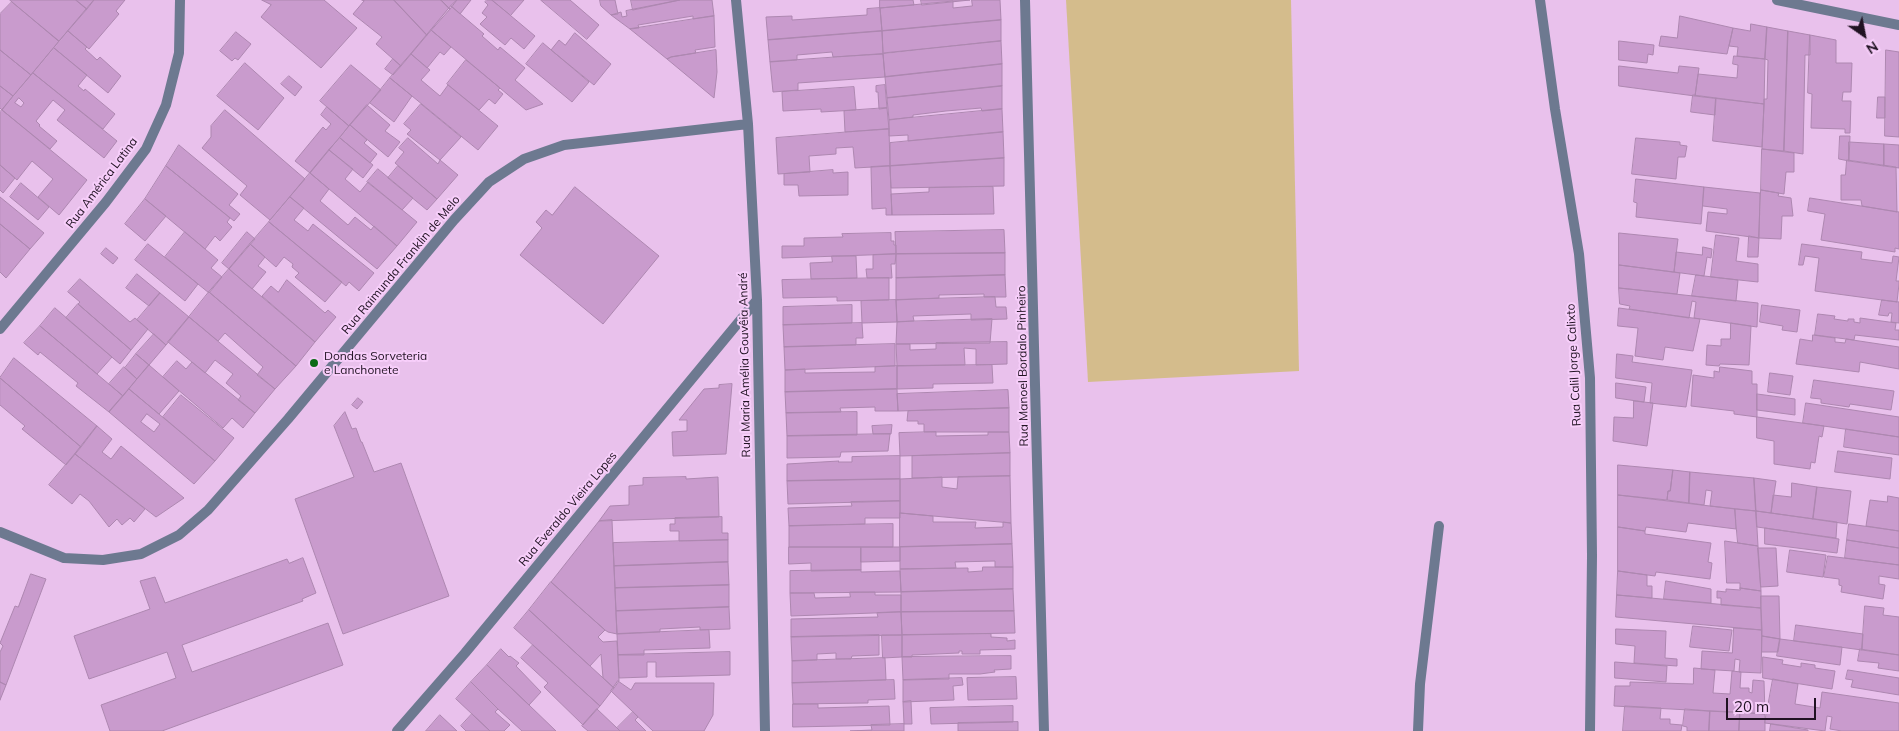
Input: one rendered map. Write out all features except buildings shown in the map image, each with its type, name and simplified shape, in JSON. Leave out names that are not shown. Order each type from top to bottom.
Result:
[{"type":"street","name":"Rua América Latina","points":[[0,328],[106,202],[146,148],[166,105],[179,53],[180,0]]},
{"type":"street","name":"Rua Maria Amélia Gouvêia André","points":[[736,0],[748,124],[757,300],[764,731]]},
{"type":"street","name":"Rua Manoel Bordalo Pinheiro","points":[[1025,0],[1044,731]]},
{"type":"street","name":"Rua Calil Jorge Calixto","points":[[1540,0],[1555,109],[1579,254],[1590,378],[1592,556],[1590,731]]},
{"type":"street","points":[[1777,0],[1899,25]]},
{"type":"street","name":"Rua Raimunda Franklin de Melo","points":[[0,532],[64,558],[103,560],[141,554],[179,535],[208,510],[288,419],[454,220],[489,182],[524,158],[564,145],[748,124]]},
{"type":"street","name":"Rua Everaldo Vieira Lopes","points":[[397,731],[465,653],[757,300]]},
{"type":"street","points":[[1418,731],[1420,684],[1439,526]]},
{"type":"shaded area","points":[[1066,0],[1291,0],[1299,371],[1088,382]]},
{"type":"place","name":"Dondas Sorveteria e Lanchonete","points":[[314,363]]}]
